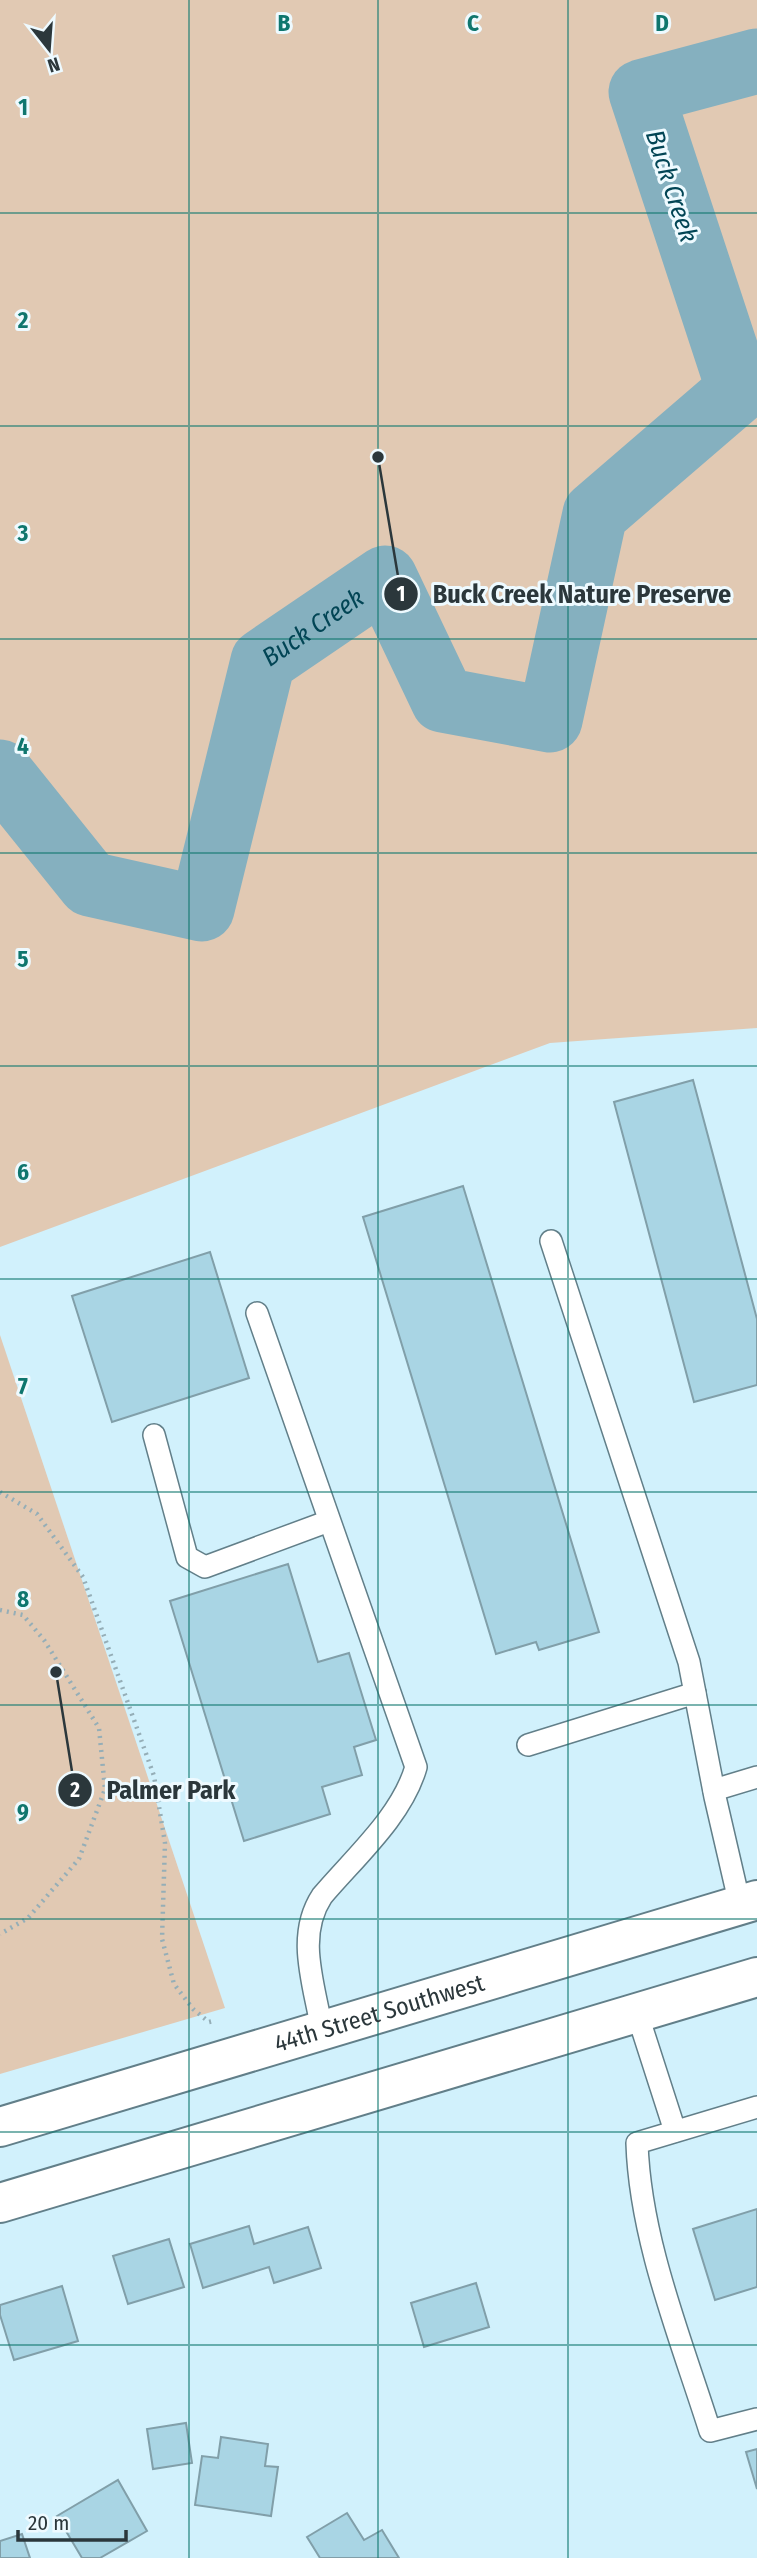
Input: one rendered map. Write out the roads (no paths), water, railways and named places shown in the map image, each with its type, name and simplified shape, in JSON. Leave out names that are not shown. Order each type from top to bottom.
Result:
[{"type":"main road","name":"44th Street Southwest","points":[[0,2127],[748,1902]]},
{"type":"main road","points":[[0,2203],[757,1977]]},
{"type":"lane","points":[[551,1241],[685,1649],[714,1790],[748,1902]]},
{"type":"lane","points":[[257,1313],[416,1767],[410,1787],[400,1804],[322,1896],[312,1912],[307,1951],[322,2031]]},
{"type":"lane","points":[[154,1435],[187,1557],[205,1567],[329,1521]]},
{"type":"lane","points":[[528,1745],[695,1693]]},
{"type":"lane","points":[[714,1790],[757,1777]]},
{"type":"lane","points":[[637,2013],[675,2132]]},
{"type":"lane","points":[[757,2107],[637,2143],[638,2173],[655,2256],[710,2431],[757,2418]]},
{"type":"waterway","name":"Buck Creek","points":[[0,772],[90,884],[202,909],[263,661],[385,578],[443,700],[550,720],[595,514],[739,390],[641,92],[757,61]]},
{"type":"place","name":"Buck Creek Nature Preserve","points":[[378,457]]},
{"type":"place","name":"Palmer Park","points":[[56,1672]]}]
